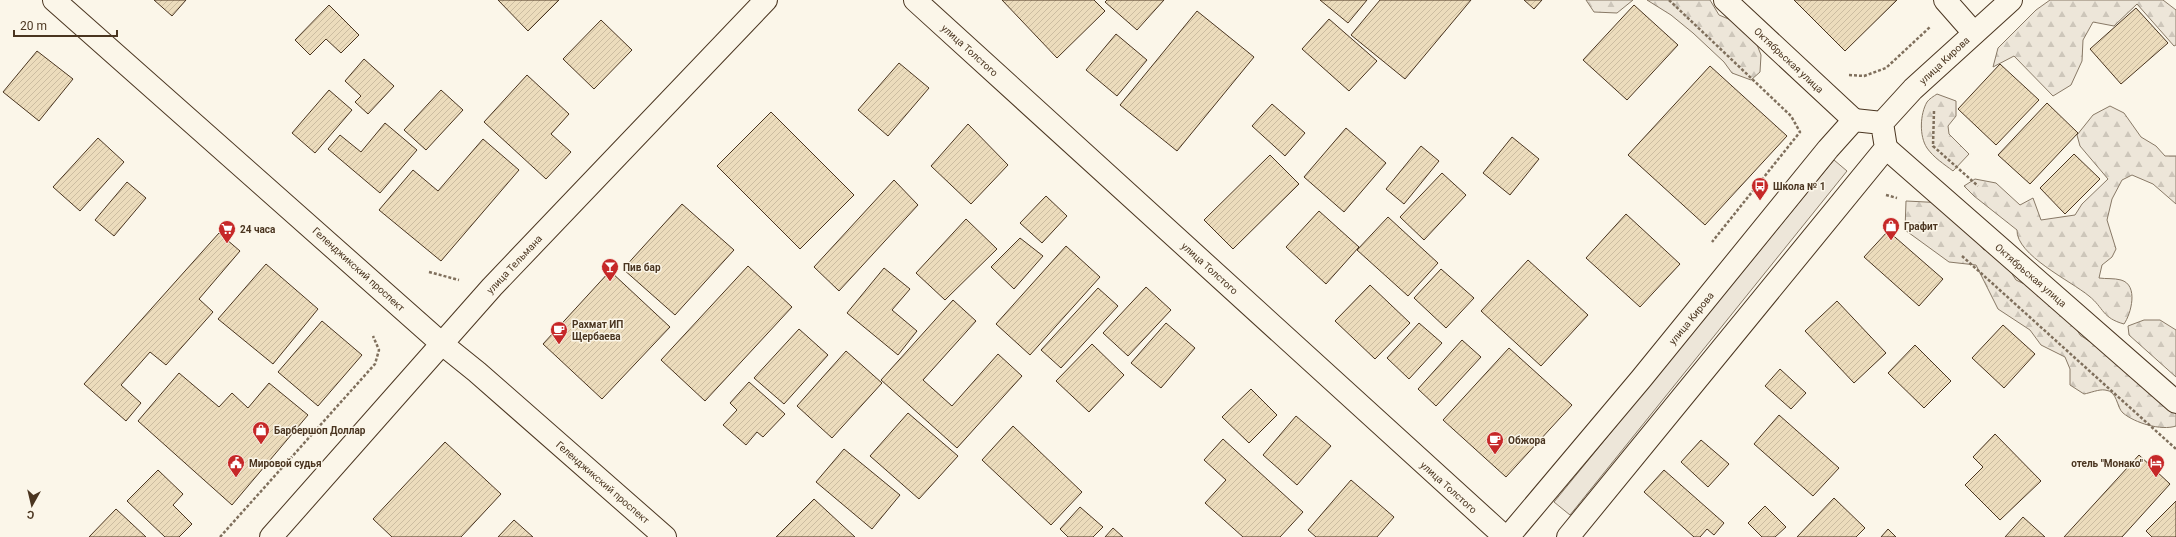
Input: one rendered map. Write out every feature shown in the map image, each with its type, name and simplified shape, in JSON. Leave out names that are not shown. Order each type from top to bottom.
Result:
[{"type":"main road","name":"Геленджикский проспект","points":[[54,0],[441,343],[477,372],[665,537]]},
{"type":"main road","name":"улица Тельмана","points":[[271,537],[492,286],[766,0]]},
{"type":"main road","name":"улица Толстого","points":[[915,0],[1505,537]]},
{"type":"main road","name":"Октябрьская улица","points":[[1725,0],[1854,120]]},
{"type":"main road","name":"улица Кирова","points":[[1882,123],[1913,89],[2011,0]]},
{"type":"main road","points":[[1948,4],[1974,32]]},
{"type":"main road","points":[[1568,537],[1886,148],[1882,123],[1854,120]]},
{"type":"main road","name":"улица Кирова","points":[[1508,537],[1641,379],[1828,149],[1854,120]]},
{"type":"main road","name":"Октябрьская улица","points":[[1886,148],[2176,402]]},
{"type":"path","points":[[1669,0],[1790,116],[1800,132],[1707,248]]},
{"type":"path","points":[[1846,74],[1864,76],[1886,68],[1948,4]]},
{"type":"path","points":[[1934,109],[1933,146],[1980,189]]},
{"type":"path","points":[[1881,201],[1886,194],[1897,198]]},
{"type":"path","points":[[1957,252],[2176,449]]},
{"type":"path","points":[[220,537],[375,364],[379,350],[373,336]]},
{"type":"green space","points":[[1586,0],[1633,0],[1617,13],[1594,12]]},
{"type":"green space","points":[[1647,0],[1710,0],[1719,15],[1738,23],[1752,32],[1761,55],[1760,72],[1751,80],[1732,73],[1724,62],[1693,33],[1671,15]]},
{"type":"green space","points":[[2050,0],[2163,0],[2176,10],[2176,45],[2174,46],[2137,4],[2114,26],[2093,22],[2083,40],[2082,61],[2071,85],[2053,96],[2014,56],[1993,67],[1998,48],[2036,10]]},
{"type":"green space","points":[[1937,94],[1956,101],[1956,116],[1948,126],[1949,134],[1969,154],[1953,171],[1939,161],[1924,143],[1921,125],[1923,113],[1928,101]]},
{"type":"green space","points":[[2110,106],[2124,113],[2141,137],[2156,146],[2165,156],[2176,156],[2176,204],[2153,184],[2132,175],[2122,180],[2112,199],[2107,220],[2116,249],[2112,257],[2102,265],[2099,278],[2121,280],[2127,283],[2130,288],[2132,293],[2131,307],[2124,324],[2111,319],[2094,300],[2035,258],[2025,249],[2019,239],[2017,230],[1974,196],[1964,186],[1975,179],[1996,183],[2020,205],[2033,198],[2041,220],[2075,215],[2082,204],[2108,179],[2080,146],[2077,135],[2093,115]]},
{"type":"green space","points":[[1834,160],[1847,171],[1570,515],[1554,502]]},
{"type":"green space","points":[[1906,201],[1946,203],[1984,250],[1995,247],[2016,280],[2037,290],[2071,319],[2080,335],[2096,346],[2176,412],[2176,426],[2156,427],[2141,423],[2123,413],[2115,396],[2109,391],[2100,390],[2084,394],[2070,385],[2070,369],[2065,357],[2041,345],[2030,330],[1998,309],[1976,265],[1949,262],[1905,230]]},
{"type":"green space","points":[[2144,320],[2160,320],[2176,330],[2176,377],[2129,335],[2128,326]]},
{"type":"building","points":[[154,0],[186,0],[172,16]]},
{"type":"building","points":[[498,0],[559,0],[528,31]]},
{"type":"building","points":[[1002,0],[1094,0],[1105,11],[1057,58]]},
{"type":"building","points":[[1107,0],[1164,0],[1137,30],[1105,2]]},
{"type":"building","points":[[1320,0],[1367,0],[1348,23]]},
{"type":"building","points":[[1380,0],[1471,0],[1405,79],[1351,35]]},
{"type":"building","points":[[1524,0],[1542,0],[1534,9]]},
{"type":"building","points":[[1794,0],[1897,0],[1845,51]]},
{"type":"building","points":[[329,5],[359,35],[341,53],[326,39],[310,55],[295,40]]},
{"type":"building","points":[[1634,5],[1678,45],[1627,100],[1583,60]]},
{"type":"building","points":[[2136,8],[2168,43],[2121,84],[2090,49]]},
{"type":"building","points":[[1197,11],[1254,57],[1177,151],[1120,105]]},
{"type":"building","points":[[1329,19],[1377,61],[1349,91],[1302,49]]},
{"type":"building","points":[[601,20],[632,50],[594,89],[563,59]]},
{"type":"building","points":[[1116,34],[1147,60],[1117,96],[1086,70]]},
{"type":"building","points":[[37,51],[73,79],[39,121],[3,92]]},
{"type":"building","points":[[364,59],[394,86],[368,114],[355,102],[361,96],[345,81]]},
{"type":"building","points":[[899,63],[929,88],[888,136],[858,110]]},
{"type":"building","points":[[2000,64],[2039,100],[1996,145],[1958,109]]},
{"type":"building","points":[[1710,66],[1787,136],[1705,225],[1628,155]]},
{"type":"building","points":[[527,75],[569,114],[551,134],[571,152],[546,179],[484,122]]},
{"type":"building","points":[[329,90],[352,110],[315,153],[292,133]]},
{"type":"building","points":[[441,90],[463,110],[426,150],[404,130]]},
{"type":"building","points":[[2047,103],[2078,133],[2030,184],[1998,155]]},
{"type":"building","points":[[1272,104],[1305,133],[1285,156],[1252,126]]},
{"type":"building","points":[[771,112],[854,195],[800,249],[717,166]]},
{"type":"building","points":[[385,123],[417,150],[380,193],[328,149],[340,135],[361,152]]},
{"type":"building","points":[[968,124],[1008,165],[971,204],[931,166]]},
{"type":"building","points":[[1346,128],[1386,163],[1344,212],[1304,177]]},
{"type":"building","points":[[1512,137],[1539,159],[1510,195],[1483,173]]},
{"type":"building","points":[[98,138],[124,162],[80,211],[53,187]]},
{"type":"building","points":[[483,139],[519,170],[441,261],[379,210],[413,170],[438,191]]},
{"type":"building","points":[[1421,146],[1439,161],[1404,204],[1386,189]]},
{"type":"building","points":[[2074,154],[2100,179],[2065,214],[2040,188]]},
{"type":"building","points":[[1270,155],[1299,184],[1233,249],[1204,220]]},
{"type":"building","points":[[1442,173],[1466,195],[1424,240],[1400,217]]},
{"type":"building","points":[[894,180],[918,205],[839,291],[814,267]]},
{"type":"building","points":[[127,182],[146,198],[114,236],[95,220]]},
{"type":"building","points":[[1046,196],[1067,216],[1042,243],[1020,223]]},
{"type":"building","points":[[682,204],[734,250],[675,315],[623,269]]},
{"type":"building","points":[[1319,211],[1359,247],[1326,284],[1286,247]]},
{"type":"building","points":[[1626,214],[1680,264],[1640,307],[1586,258]]},
{"type":"building","points":[[1388,217],[1438,263],[1408,296],[1357,250]]},
{"type":"building","points":[[966,219],[997,249],[945,300],[916,273]]},
{"type":"building","points":[[1888,231],[1943,279],[1919,306],[1864,257]]},
{"type":"building","points":[[219,233],[240,251],[199,299],[213,312],[166,365],[150,352],[121,385],[141,403],[126,421],[84,384]]},
{"type":"building","points":[[1020,238],[1043,256],[1014,289],[991,267]]},
{"type":"building","points":[[1066,246],[1100,277],[1030,355],[996,324]]},
{"type":"building","points":[[1528,260],[1588,315],[1541,366],[1481,311]]},
{"type":"building","points":[[266,264],[318,309],[273,364],[218,319]]},
{"type":"building","points":[[748,266],[792,307],[705,401],[661,360]]},
{"type":"building","points":[[884,268],[910,289],[892,310],[917,331],[898,355],[847,313]]},
{"type":"building","points":[[1441,269],[1474,298],[1446,328],[1414,298]]},
{"type":"building","points":[[610,271],[670,327],[602,399],[543,344]]},
{"type":"building","points":[[1370,285],[1410,323],[1375,359],[1335,321]]},
{"type":"building","points":[[1146,287],[1171,310],[1128,356],[1103,333]]},
{"type":"building","points":[[1098,288],[1118,306],[1061,368],[1041,350]]},
{"type":"building","points":[[953,300],[976,321],[923,380],[952,406],[998,354],[1022,376],[957,448],[881,380]]},
{"type":"building","points":[[1837,301],[1886,353],[1854,383],[1805,331]]},
{"type":"building","points":[[322,321],[362,355],[318,406],[278,372]]},
{"type":"building","points":[[1166,323],[1195,348],[1161,388],[1131,363]]},
{"type":"building","points":[[1419,323],[1442,343],[1409,379],[1387,358]]},
{"type":"building","points":[[2003,325],[2035,354],[2004,388],[1972,358]]},
{"type":"building","points":[[799,329],[828,355],[784,404],[754,378]]},
{"type":"building","points":[[1462,340],[1481,357],[1436,406],[1418,389]]},
{"type":"building","points":[[1092,344],[1124,375],[1089,412],[1056,381]]},
{"type":"building","points":[[1915,345],[1951,381],[1924,408],[1888,373]]},
{"type":"building","points":[[1509,348],[1572,405],[1506,477],[1443,420]]},
{"type":"building","points":[[846,351],[882,383],[832,438],[797,406]]},
{"type":"building","points":[[1780,369],[1806,393],[1791,409],[1765,386]]},
{"type":"building","points":[[179,373],[219,407],[232,393],[248,408],[269,383],[308,415],[232,505],[138,421]]},
{"type":"building","points":[[749,382],[785,414],[763,437],[757,432],[746,445],[723,425],[737,410],[730,403]]},
{"type":"building","points":[[1251,389],[1277,415],[1249,443],[1222,417]]},
{"type":"building","points":[[908,413],[958,456],[919,499],[870,456]]},
{"type":"building","points":[[1779,415],[1839,468],[1813,496],[1754,444]]},
{"type":"building","points":[[1296,416],[1331,446],[1297,485],[1263,455]]},
{"type":"building","points":[[1013,426],[1082,492],[1051,525],[982,460]]},
{"type":"building","points":[[1995,434],[2041,481],[2000,520],[1965,485],[1983,467],[1973,457]]},
{"type":"building","points":[[1223,439],[1303,512],[1280,537],[1243,537],[1205,503],[1226,480],[1204,460]]},
{"type":"building","points":[[1701,440],[1729,464],[1708,487],[1681,462]]},
{"type":"building","points":[[445,442],[501,494],[461,537],[392,537],[373,519]]},
{"type":"building","points":[[844,449],[900,495],[872,529],[816,482]]},
{"type":"building","points":[[2139,455],[2170,484],[2122,537],[2064,537]]},
{"type":"building","points":[[158,470],[183,494],[173,505],[192,524],[179,537],[165,537],[127,501]]},
{"type":"building","points":[[1664,470],[1724,523],[1714,535],[1707,529],[1700,537],[1694,537],[1644,492]]},
{"type":"building","points":[[1351,480],[1394,517],[1377,537],[1316,537],[1308,530]]},
{"type":"building","points":[[1834,498],[1865,528],[1856,537],[1797,537]]},
{"type":"building","points":[[814,499],[855,537],[776,537]]},
{"type":"building","points":[[2176,501],[2176,537],[2152,537],[2146,531]]},
{"type":"building","points":[[1765,506],[1786,527],[1775,537],[1762,537],[1748,523]]},
{"type":"building","points":[[1080,507],[1103,527],[1093,537],[1068,537],[1060,529]]},
{"type":"building","points":[[116,509],[146,537],[89,537]]},
{"type":"building","points":[[2023,517],[2045,537],[2005,537]]},
{"type":"building","points":[[514,520],[533,537],[498,537]]},
{"type":"building","points":[[1113,528],[1123,537],[1105,537]]},
{"type":"building","points":[[1888,529],[1896,537],[1881,537]]},
{"type":"place","name":"Школа № 1","points":[[1760,201]]},
{"type":"place","name":"Графит","points":[[1891,241]]},
{"type":"place","name":"24 часа","points":[[227,244]]},
{"type":"place","name":"Пив бар","points":[[610,282]]},
{"type":"place","name":"Рахмат ИП Щербаева","points":[[559,345]]},
{"type":"place","name":"Барбершоп Доллар","points":[[261,445]]},
{"type":"place","name":"Обжора","points":[[1495,455]]},
{"type":"place","name":"Мировой судья","points":[[236,478]]},
{"type":"place","name":"отель \"Монако\"","points":[[2156,478]]}]
